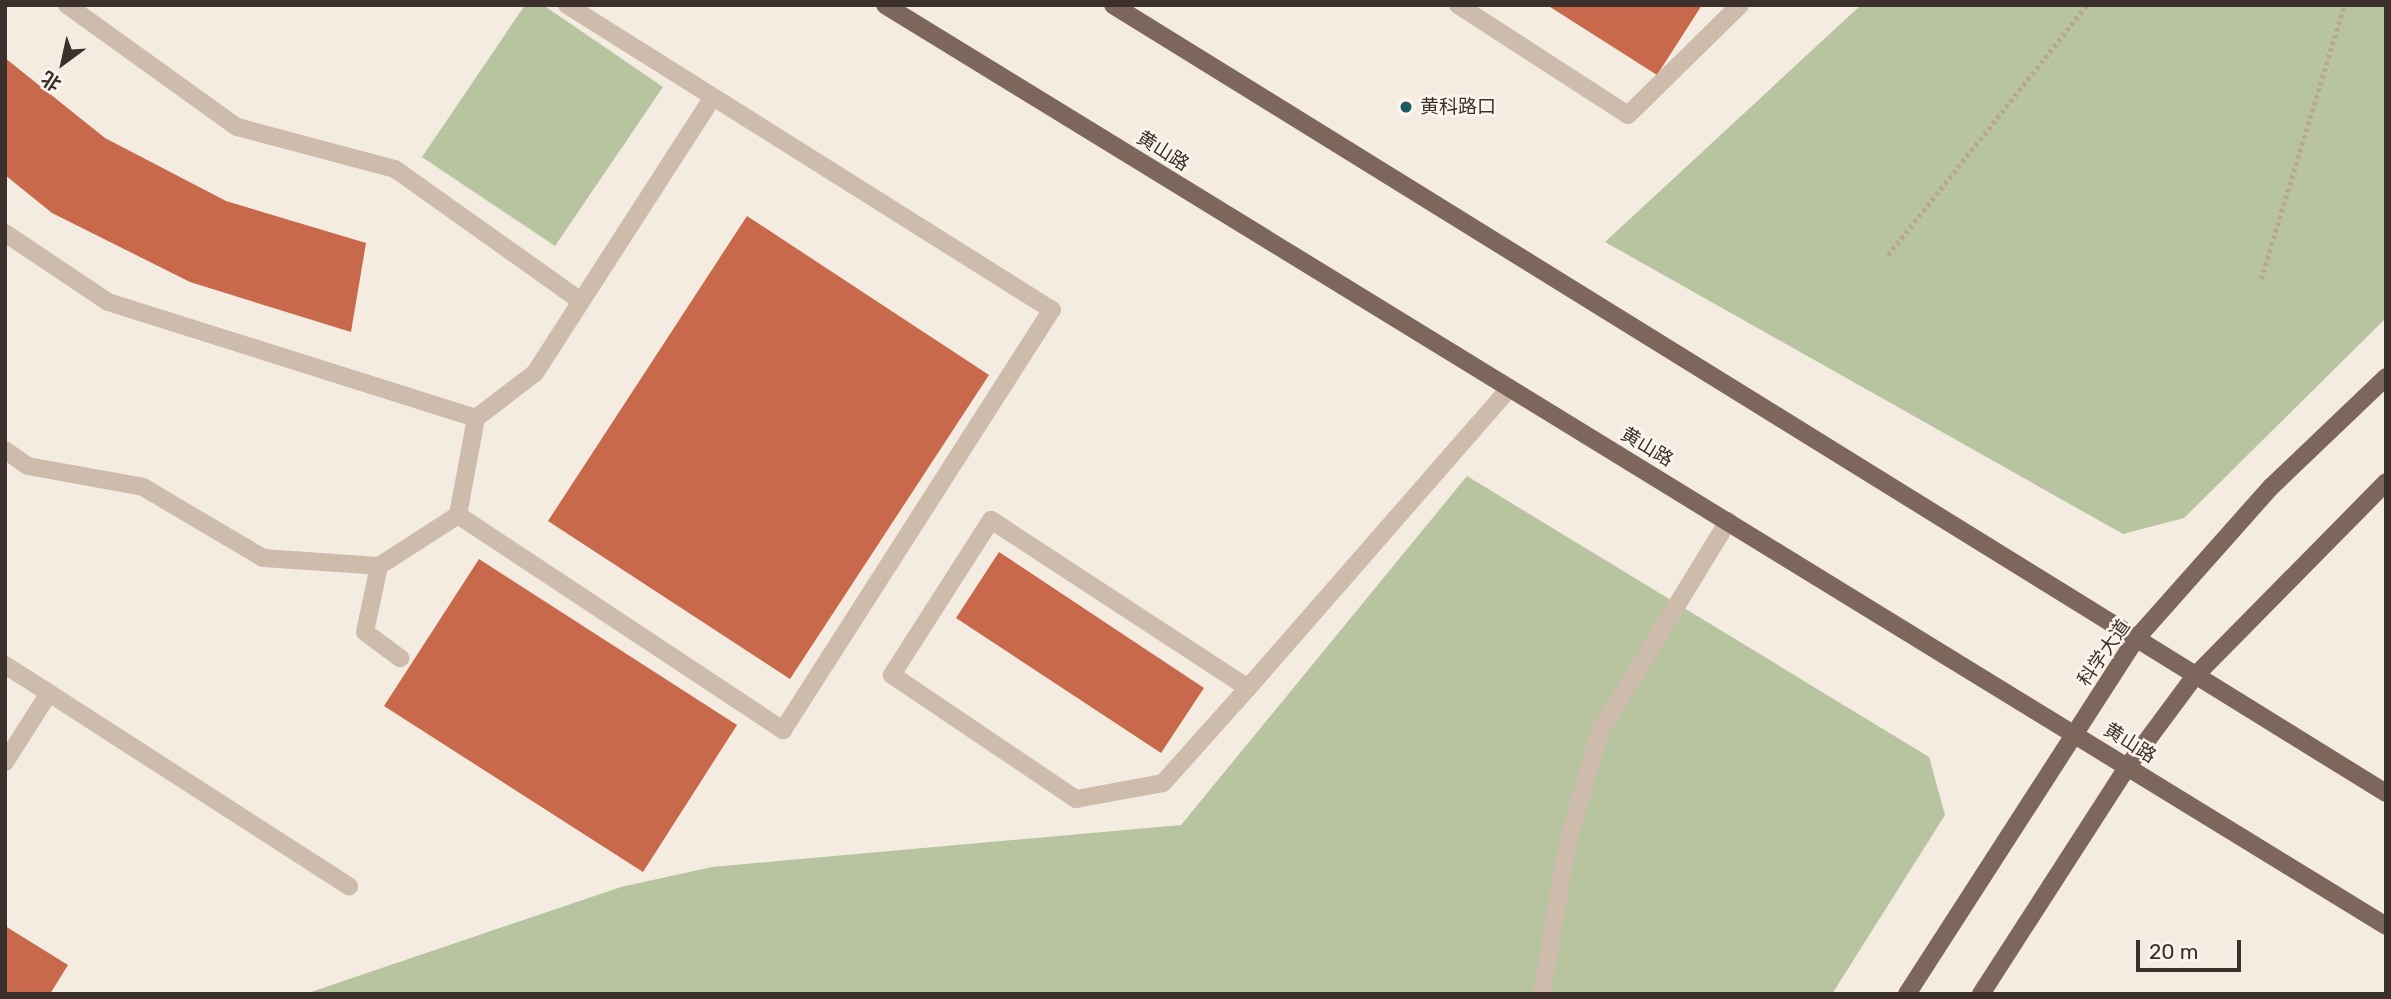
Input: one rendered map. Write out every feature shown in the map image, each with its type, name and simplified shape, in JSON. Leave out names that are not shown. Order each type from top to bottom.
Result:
[{"type":"main road","name":"黄山路","points":[[885,5],[2386,926]]},
{"type":"main road","points":[[1113,5],[1137,11],[2194,677],[2386,793]]},
{"type":"main road","name":"科学大道","points":[[1907,994],[2135,640],[2271,486],[2386,376]]},
{"type":"main road","points":[[1981,994],[2128,766],[2194,677],[2386,482]]},
{"type":"lane","points":[[67,5],[237,127],[395,169],[581,302]]},
{"type":"lane","points":[[458,515],[783,730],[1052,310],[567,5]]},
{"type":"lane","points":[[1458,5],[1628,115],[1740,5]]},
{"type":"lane","points":[[5,450],[28,466],[143,487],[263,558],[379,566],[458,515],[476,418],[535,373],[713,97]]},
{"type":"lane","points":[[5,233],[108,302],[476,418]]},
{"type":"lane","points":[[1248,688],[990,520],[892,675],[1076,799],[1163,783],[1248,688],[1510,388]]},
{"type":"lane","points":[[1542,994],[1567,845],[1600,731],[1728,521]]},
{"type":"lane","points":[[379,566],[365,632],[400,658]]},
{"type":"lane","points":[[5,665],[349,886]]},
{"type":"lane","points":[[5,762],[49,693]]},
{"type":"path","points":[[1888,255],[2087,5]]},
{"type":"path","points":[[2261,279],[2344,5]]},
{"type":"green space","points":[[525,5],[543,5],[663,87],[555,246],[422,157]]},
{"type":"green space","points":[[1861,5],[2386,5],[2386,318],[2184,518],[2123,534],[1605,242]]},
{"type":"green space","points":[[1467,476],[1929,757],[1945,815],[1832,994],[305,994],[621,887],[712,867],[1181,825]]},
{"type":"building","points":[[1547,5],[1702,5],[1657,75]]},
{"type":"building","points":[[5,58],[105,138],[226,201],[366,243],[351,332],[190,282],[52,213],[5,175]]},
{"type":"building","points":[[747,216],[989,375],[790,679],[548,521]]},
{"type":"building","points":[[999,552],[1204,688],[1161,753],[956,618]]},
{"type":"building","points":[[479,559],[737,725],[643,872],[384,706]]},
{"type":"building","points":[[5,926],[68,965],[50,994],[5,994]]},
{"type":"place","name":"黄科路口","points":[[1406,107]]}]
